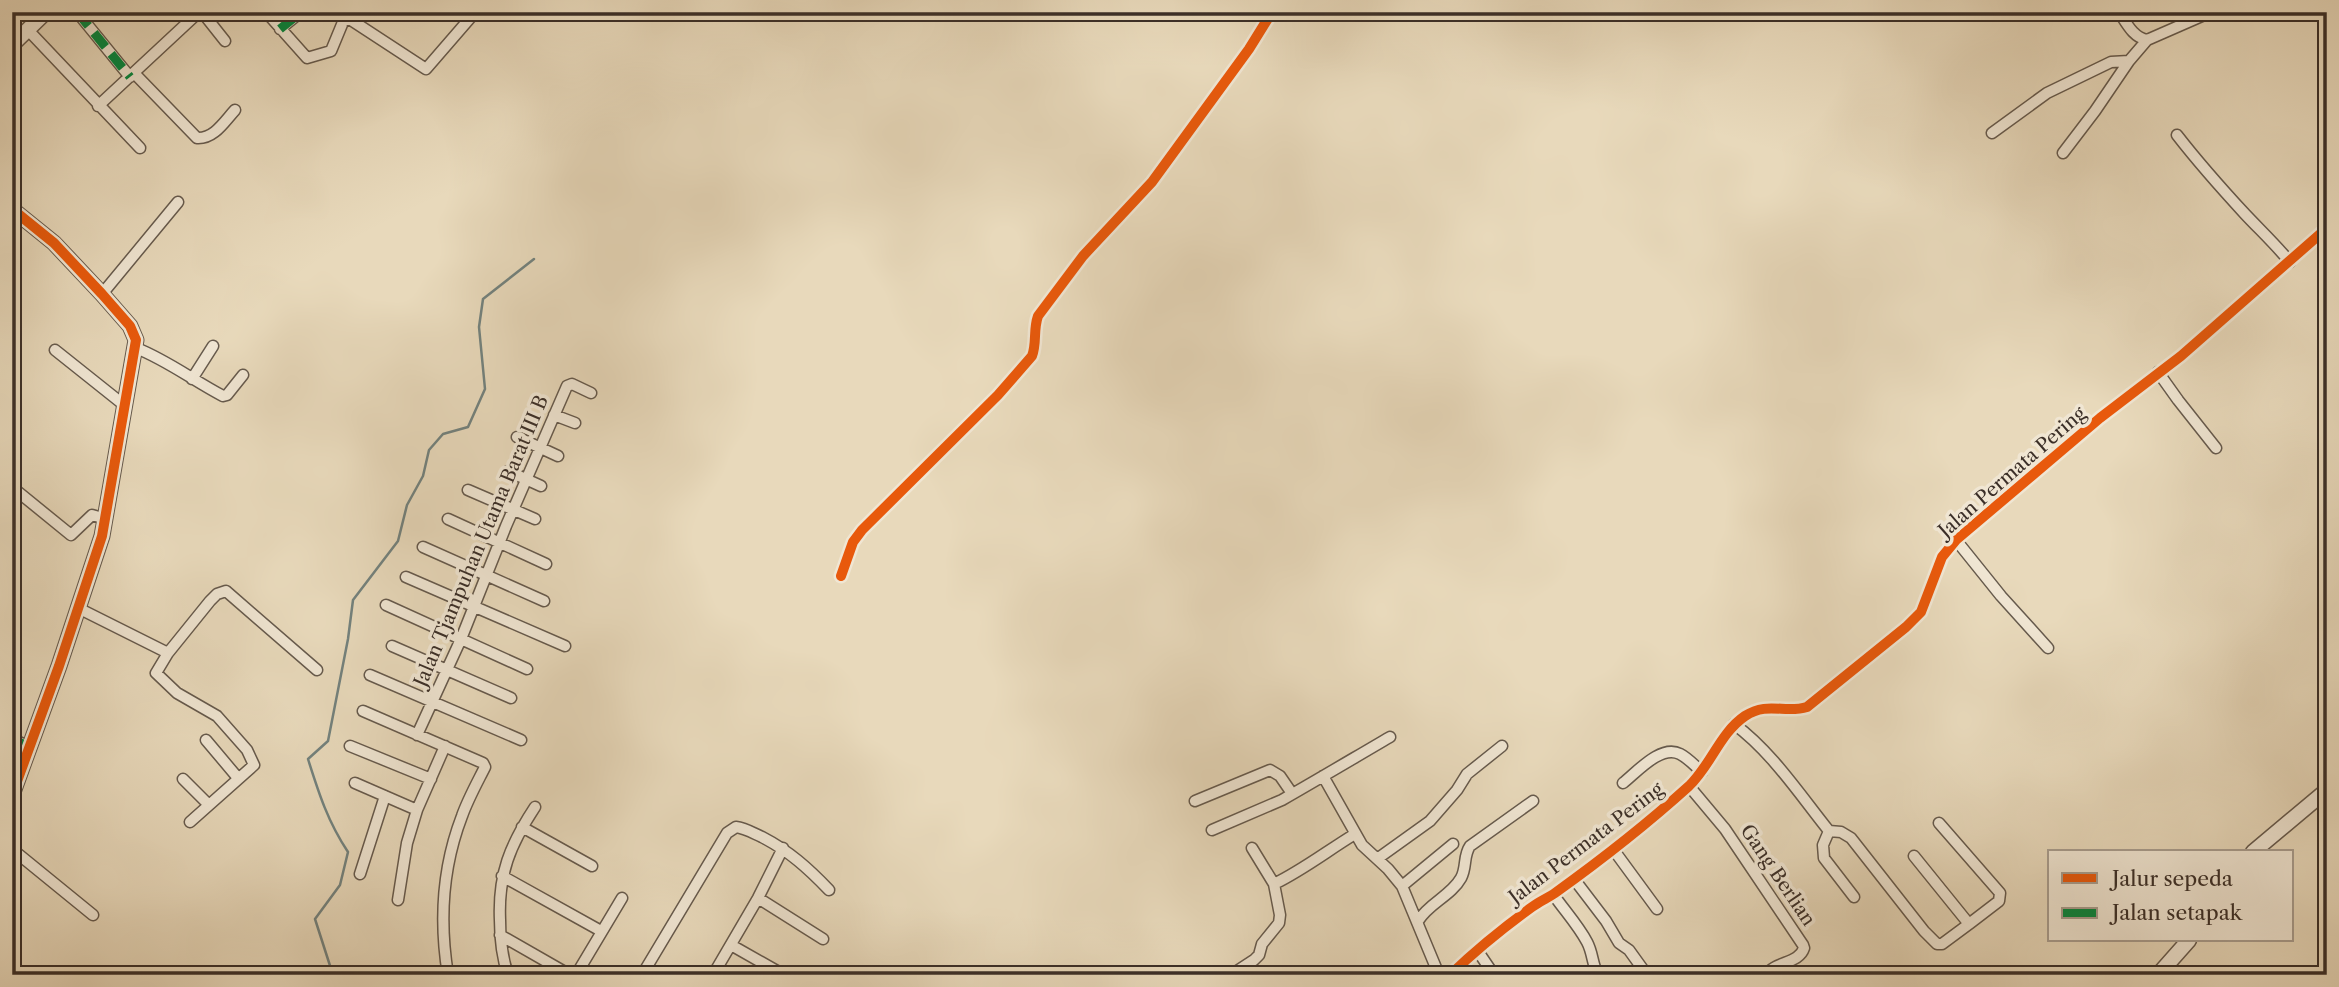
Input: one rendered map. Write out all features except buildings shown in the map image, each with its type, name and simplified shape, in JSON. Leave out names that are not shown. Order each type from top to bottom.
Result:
[{"type":"street","points":[[77,12],[132,75],[197,138],[210,135],[235,110]]},
{"type":"street","points":[[98,106],[201,12],[225,41]]},
{"type":"street","points":[[266,12],[305,57],[311,58],[331,51],[344,20],[350,19],[426,69],[471,17]]},
{"type":"street","points":[[280,29],[300,12]]},
{"type":"street","points":[[841,576],[853,542],[862,530],[998,395],[1032,356],[1035,349],[1034,327],[1038,316],[1083,256],[1152,182],[1249,49],[1272,12]]},
{"type":"street","points":[[2119,12],[2133,33],[2147,40]]},
{"type":"street","points":[[2063,152],[2147,40],[2211,12]]},
{"type":"street","points":[[12,45],[40,14]]},
{"type":"street","points":[[28,30],[140,148]]},
{"type":"street","points":[[1992,133],[2047,93],[2111,62],[2129,61]]},
{"type":"street","points":[[2177,135],[2202,167],[2290,262]]},
{"type":"street","points":[[102,294],[178,202]]},
{"type":"street","points":[[12,795],[78,608],[106,519],[121,402],[136,348],[136,340],[130,326],[102,294],[54,243],[15,217]]},
{"type":"street","name":"Jalan Permata Pering","points":[[1450,975],[1536,904],[1614,849],[1689,786],[1702,772],[1734,724],[1760,708],[1807,707],[1906,627],[1924,607],[1942,557],[1956,540],[2051,458],[2181,356],[2327,228]]},
{"type":"street","points":[[192,379],[213,346]]},
{"type":"street","points":[[136,348],[225,396],[243,375]]},
{"type":"street","points":[[55,350],[121,402]]},
{"type":"street","points":[[2158,372],[2216,448]]},
{"type":"street","name":"Jalan Tjampuhan Utama Barat III B","points":[[417,735],[461,639],[513,510],[569,384],[590,393]]},
{"type":"street","points":[[554,415],[575,423]]},
{"type":"street","points":[[517,437],[558,456]]},
{"type":"street","points":[[508,471],[541,486]]},
{"type":"street","points":[[12,488],[71,535],[92,515],[106,519]]},
{"type":"street","points":[[468,490],[535,519]]},
{"type":"street","points":[[448,519],[546,564]]},
{"type":"street","points":[[1956,540],[2048,648]]},
{"type":"street","points":[[424,547],[544,601]]},
{"type":"street","points":[[405,577],[565,646]]},
{"type":"street","points":[[190,822],[254,765],[251,755],[217,716],[177,693],[156,671],[210,601],[217,594],[226,591],[317,670]]},
{"type":"street","points":[[386,605],[527,669]]},
{"type":"street","points":[[78,608],[168,653]]},
{"type":"street","points":[[392,646],[510,698]]},
{"type":"street","points":[[370,675],[522,740]]},
{"type":"street","points":[[363,711],[483,763],[485,767],[462,814],[446,872],[442,941],[448,975]]},
{"type":"street","points":[[1734,724],[1748,734],[1829,831],[1841,832],[1851,838],[1937,944],[1948,940],[1999,901],[2000,893],[1939,823]]},
{"type":"street","points":[[1212,830],[1290,795],[1390,737]]},
{"type":"street","points":[[12,739],[30,747]]},
{"type":"street","points":[[206,740],[239,778]]},
{"type":"street","points":[[350,746],[431,779]]},
{"type":"street","points":[[398,900],[407,843],[416,810],[445,746]]},
{"type":"street","points":[[1377,859],[1430,821],[1467,774],[1502,746]]},
{"type":"street","points":[[1623,783],[1660,754],[1668,751],[1681,754],[1702,772]]},
{"type":"street","points":[[1195,801],[1269,770],[1280,776],[1291,792]]},
{"type":"street","points":[[1323,776],[1362,845],[1402,886],[1439,975]]},
{"type":"street","points":[[183,779],[209,805]]},
{"type":"street","points":[[355,783],[416,810]]},
{"type":"street","name":"Gang Berlian","points":[[1689,786],[1725,830],[1804,944],[1800,955],[1771,968],[1766,975]]},
{"type":"street","points":[[2255,850],[2327,790]]},
{"type":"street","points":[[360,874],[384,796]]},
{"type":"street","points":[[1418,921],[1431,905],[1460,880],[1465,855],[1470,846],[1533,801]]},
{"type":"street","points":[[508,975],[502,959],[500,935],[502,876],[522,827],[536,807]]},
{"type":"street","points":[[522,827],[592,866]]},
{"type":"street","points":[[642,975],[727,833],[736,827],[744,828],[783,848],[804,863],[829,890]]},
{"type":"street","points":[[1829,831],[1823,845],[1824,858],[1854,897]]},
{"type":"street","points":[[1274,884],[1303,870],[1319,856],[1355,834]]},
{"type":"street","points":[[1402,886],[1453,844]]},
{"type":"street","points":[[713,975],[758,898],[783,848]]},
{"type":"street","points":[[1231,975],[1259,955],[1262,944],[1279,923],[1274,884],[1252,848]]},
{"type":"street","points":[[12,849],[93,915]]},
{"type":"street","points":[[1614,849],[1657,909]]},
{"type":"street","points":[[1914,856],[1969,924]]},
{"type":"street","points":[[502,876],[601,931]]},
{"type":"street","points":[[1574,878],[1619,943],[1629,950],[1647,975]]},
{"type":"street","points":[[1553,894],[1587,942],[1598,975]]},
{"type":"street","points":[[576,975],[622,898]]},
{"type":"street","points":[[758,898],[823,940]]},
{"type":"street","points":[[500,935],[570,975]]},
{"type":"street","points":[[2158,975],[2187,942]]},
{"type":"street","points":[[731,944],[784,975]]},
{"type":"street","points":[[1477,950],[1494,975]]},
{"type":"waterway","points":[[333,975],[315,919],[340,885],[348,852],[329,819],[308,759],[328,741],[353,600],[398,541],[407,505],[423,476],[429,450],[443,434],[468,427],[485,389],[479,327],[483,299],[534,259]]},
{"type":"marked path","points":[[77,12],[130,77]]},
{"type":"marked path","points":[[280,29],[301,12]]},
{"type":"marked path","points":[[12,739],[30,747]]},
{"type":"cycle path","points":[[841,576],[853,542],[862,530],[998,395],[1032,356],[1038,316],[1083,256],[1152,182],[1249,49],[1272,12]]},
{"type":"cycle path","points":[[12,209],[54,243],[130,326],[136,340],[102,536],[12,795]]},
{"type":"cycle path","points":[[1450,975],[1500,931],[1589,868],[1689,786],[1729,731],[1745,716],[1761,709],[1807,707],[1906,627],[1921,612],[1942,557],[1956,540],[2100,418],[2181,356],[2327,228]]}]
